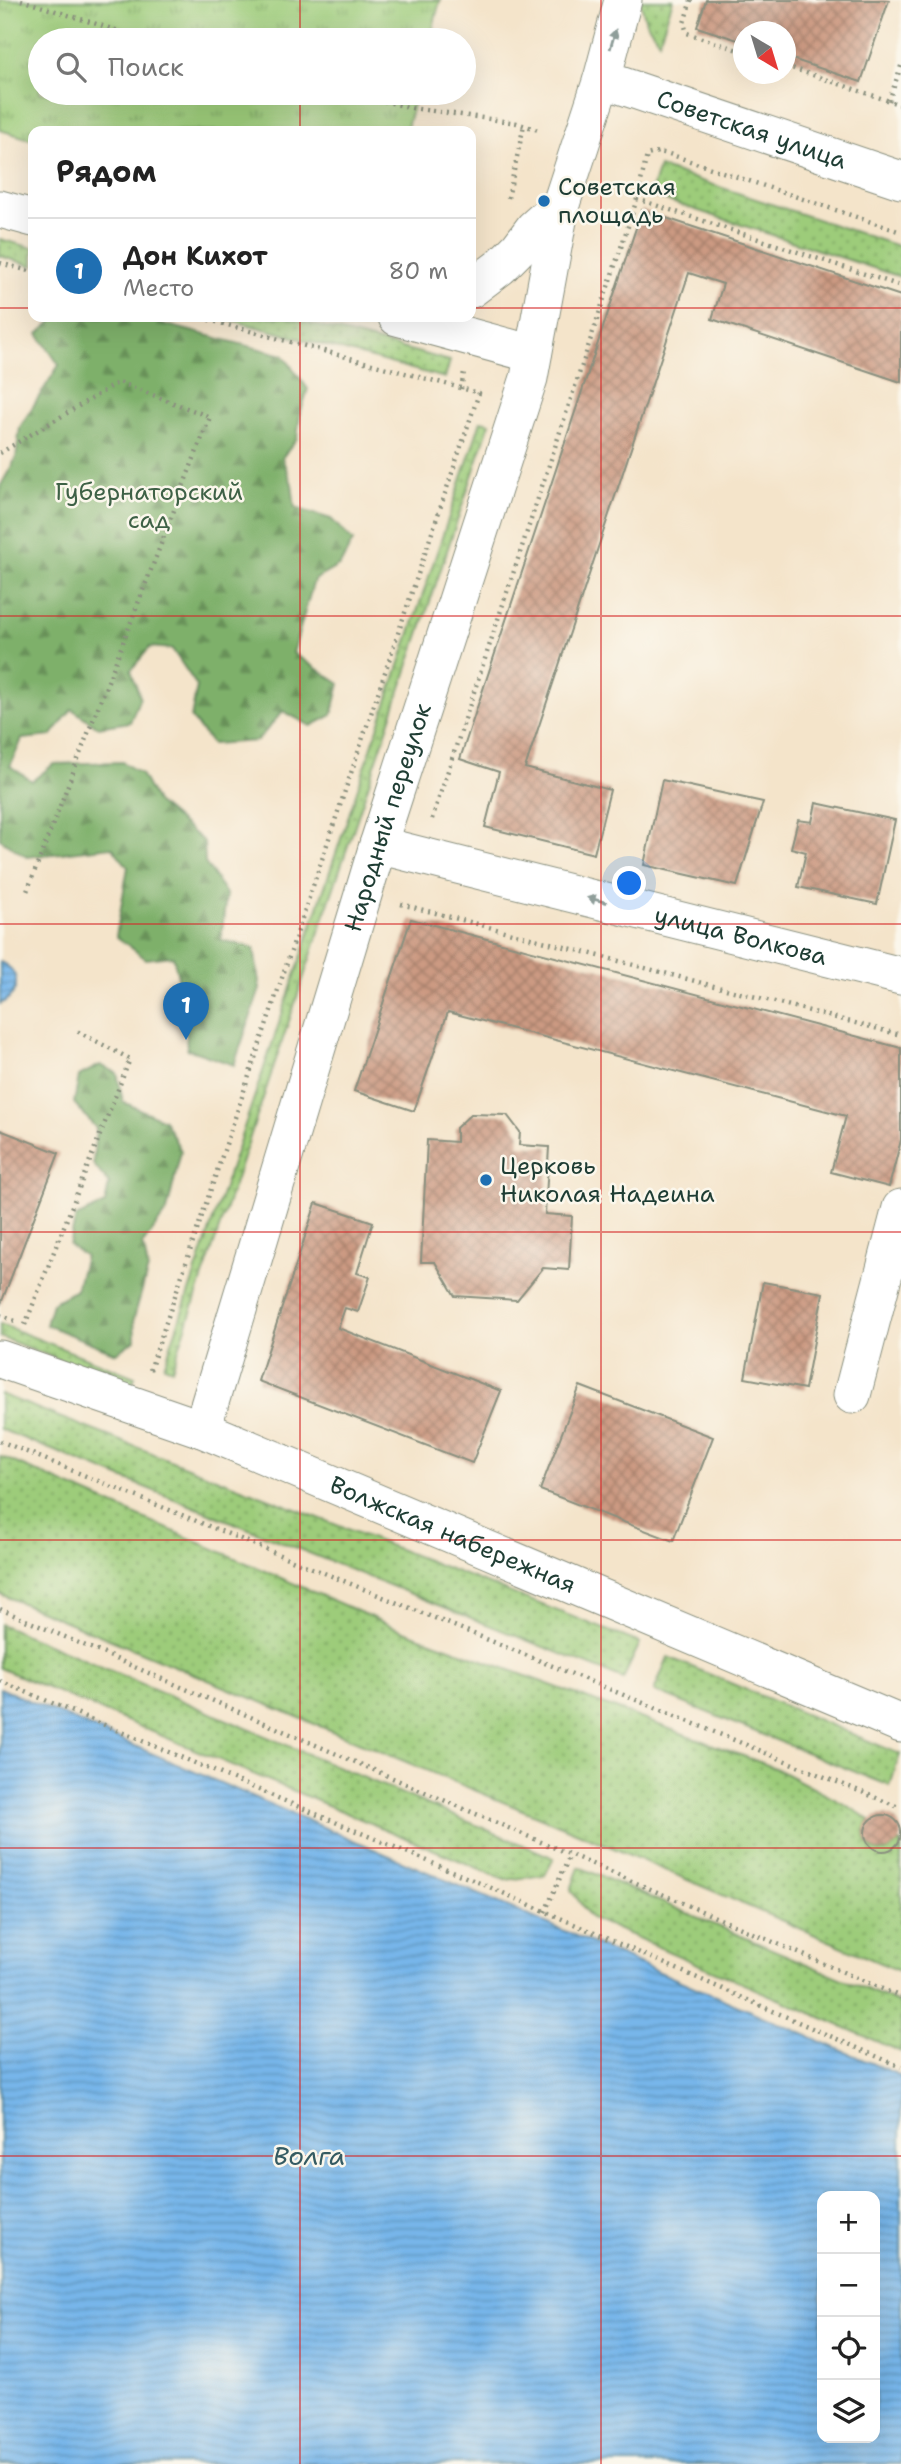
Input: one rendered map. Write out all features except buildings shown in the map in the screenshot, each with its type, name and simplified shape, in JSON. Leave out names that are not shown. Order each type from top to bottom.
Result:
[{"type":"street","points":[[476,285],[500,268],[534,228],[561,204],[602,79],[624,0]]},
{"type":"street","name":"Советская улица","points":[[602,79],[901,180]]},
{"type":"street","name":"Народный переулок","points":[[202,1429],[377,845],[529,378],[561,204]]},
{"type":"street","points":[[0,209],[28,217]]},
{"type":"street","points":[[415,322],[533,354]]},
{"type":"street","name":"улица Волкова","points":[[377,845],[901,976]]},
{"type":"street","points":[[852,1395],[901,1208]]},
{"type":"street","name":"Волжская набережная","points":[[0,1359],[202,1429],[901,1724]]},
{"type":"path","points":[[21,0],[109,28]]},
{"type":"path","points":[[691,0],[684,23],[687,33],[733,48]]},
{"type":"path","points":[[889,101],[901,66]]},
{"type":"path","points":[[796,69],[901,105]]},
{"type":"path","points":[[400,105],[517,123],[541,131]]},
{"type":"path","points":[[430,822],[637,199],[647,155],[658,152],[901,232]]},
{"type":"path","points":[[637,199],[901,286]]},
{"type":"path","points":[[0,263],[28,271]]},
{"type":"path","points":[[149,1373],[479,393],[216,322]]},
{"type":"path","points":[[0,453],[118,382],[210,417],[26,894]]},
{"type":"path","points":[[391,901],[901,1035]]},
{"type":"path","points":[[25,1325],[130,1059],[75,1030]]},
{"type":"path","points":[[0,1441],[901,1808]]},
{"type":"path","points":[[0,1609],[901,1997]]},
{"type":"path","points":[[0,1681],[545,1912],[901,2067]]},
{"type":"path","points":[[545,1912],[570,1855]]},
{"type":"green space","points":[[0,0],[440,0],[433,28],[28,28],[28,105],[413,105],[407,126],[28,126],[28,138],[0,130]]},
{"type":"green space","points":[[640,0],[673,0],[659,41],[646,22]]},
{"type":"green space","points":[[659,167],[901,247],[901,277],[650,195]]},
{"type":"green space","points":[[0,239],[28,247],[28,264],[0,256]]},
{"type":"green space","name":"Губернаторский сад","points":[[51,322],[156,322],[283,355],[308,389],[300,414],[297,438],[282,458],[292,484],[295,508],[331,519],[353,541],[340,565],[314,580],[293,653],[340,684],[332,715],[311,726],[283,711],[257,741],[212,744],[191,718],[197,686],[172,649],[150,647],[131,670],[140,697],[130,722],[98,727],[72,709],[51,736],[22,739],[10,766],[32,781],[54,764],[122,762],[141,774],[156,802],[204,842],[205,863],[226,894],[221,940],[254,948],[260,989],[234,1065],[187,1049],[184,1001],[173,956],[146,959],[116,936],[128,867],[112,847],[27,857],[0,839],[0,487],[16,458],[20,427],[59,365],[38,334]]},
{"type":"green space","points":[[238,322],[305,322],[450,361],[445,378]]},
{"type":"green space","points":[[481,421],[490,423],[172,1369],[164,1366]]},
{"type":"green space","points":[[100,1065],[117,1073],[123,1102],[164,1120],[181,1151],[167,1211],[143,1244],[148,1269],[134,1318],[135,1340],[116,1353],[46,1325],[52,1303],[76,1290],[85,1256],[69,1245],[76,1217],[105,1204],[109,1184],[93,1164],[96,1128],[74,1103],[79,1076]]},
{"type":"green space","points":[[0,1324],[135,1377],[131,1387],[0,1337]]},
{"type":"green space","points":[[0,1394],[640,1643],[623,1679],[0,1429]]},
{"type":"green space","points":[[0,1456],[401,1630],[773,1767],[850,1807],[870,1820],[865,1837],[872,1848],[885,1851],[901,1843],[901,1972],[595,1840],[0,1594]]},
{"type":"green space","points":[[0,1624],[554,1858],[545,1875],[506,1880],[0,1668]]},
{"type":"green space","points":[[668,1657],[900,1754],[890,1786],[654,1691]]},
{"type":"green space","points":[[579,1867],[901,2004],[901,2052],[591,1918],[571,1890]]},
{"type":"water","points":[[0,962],[12,971],[16,983],[12,994],[0,1004]]},
{"type":"water","name":"Волга","points":[[0,1688],[901,2076],[901,2464],[0,2464]]},
{"type":"place","name":"Советская площадь","points":[[544,201]]},
{"type":"place","name":"Дон Кихот","points":[[186,1040]]},
{"type":"place","name":"Церковь Николая Надеина","points":[[486,1180]]}]
